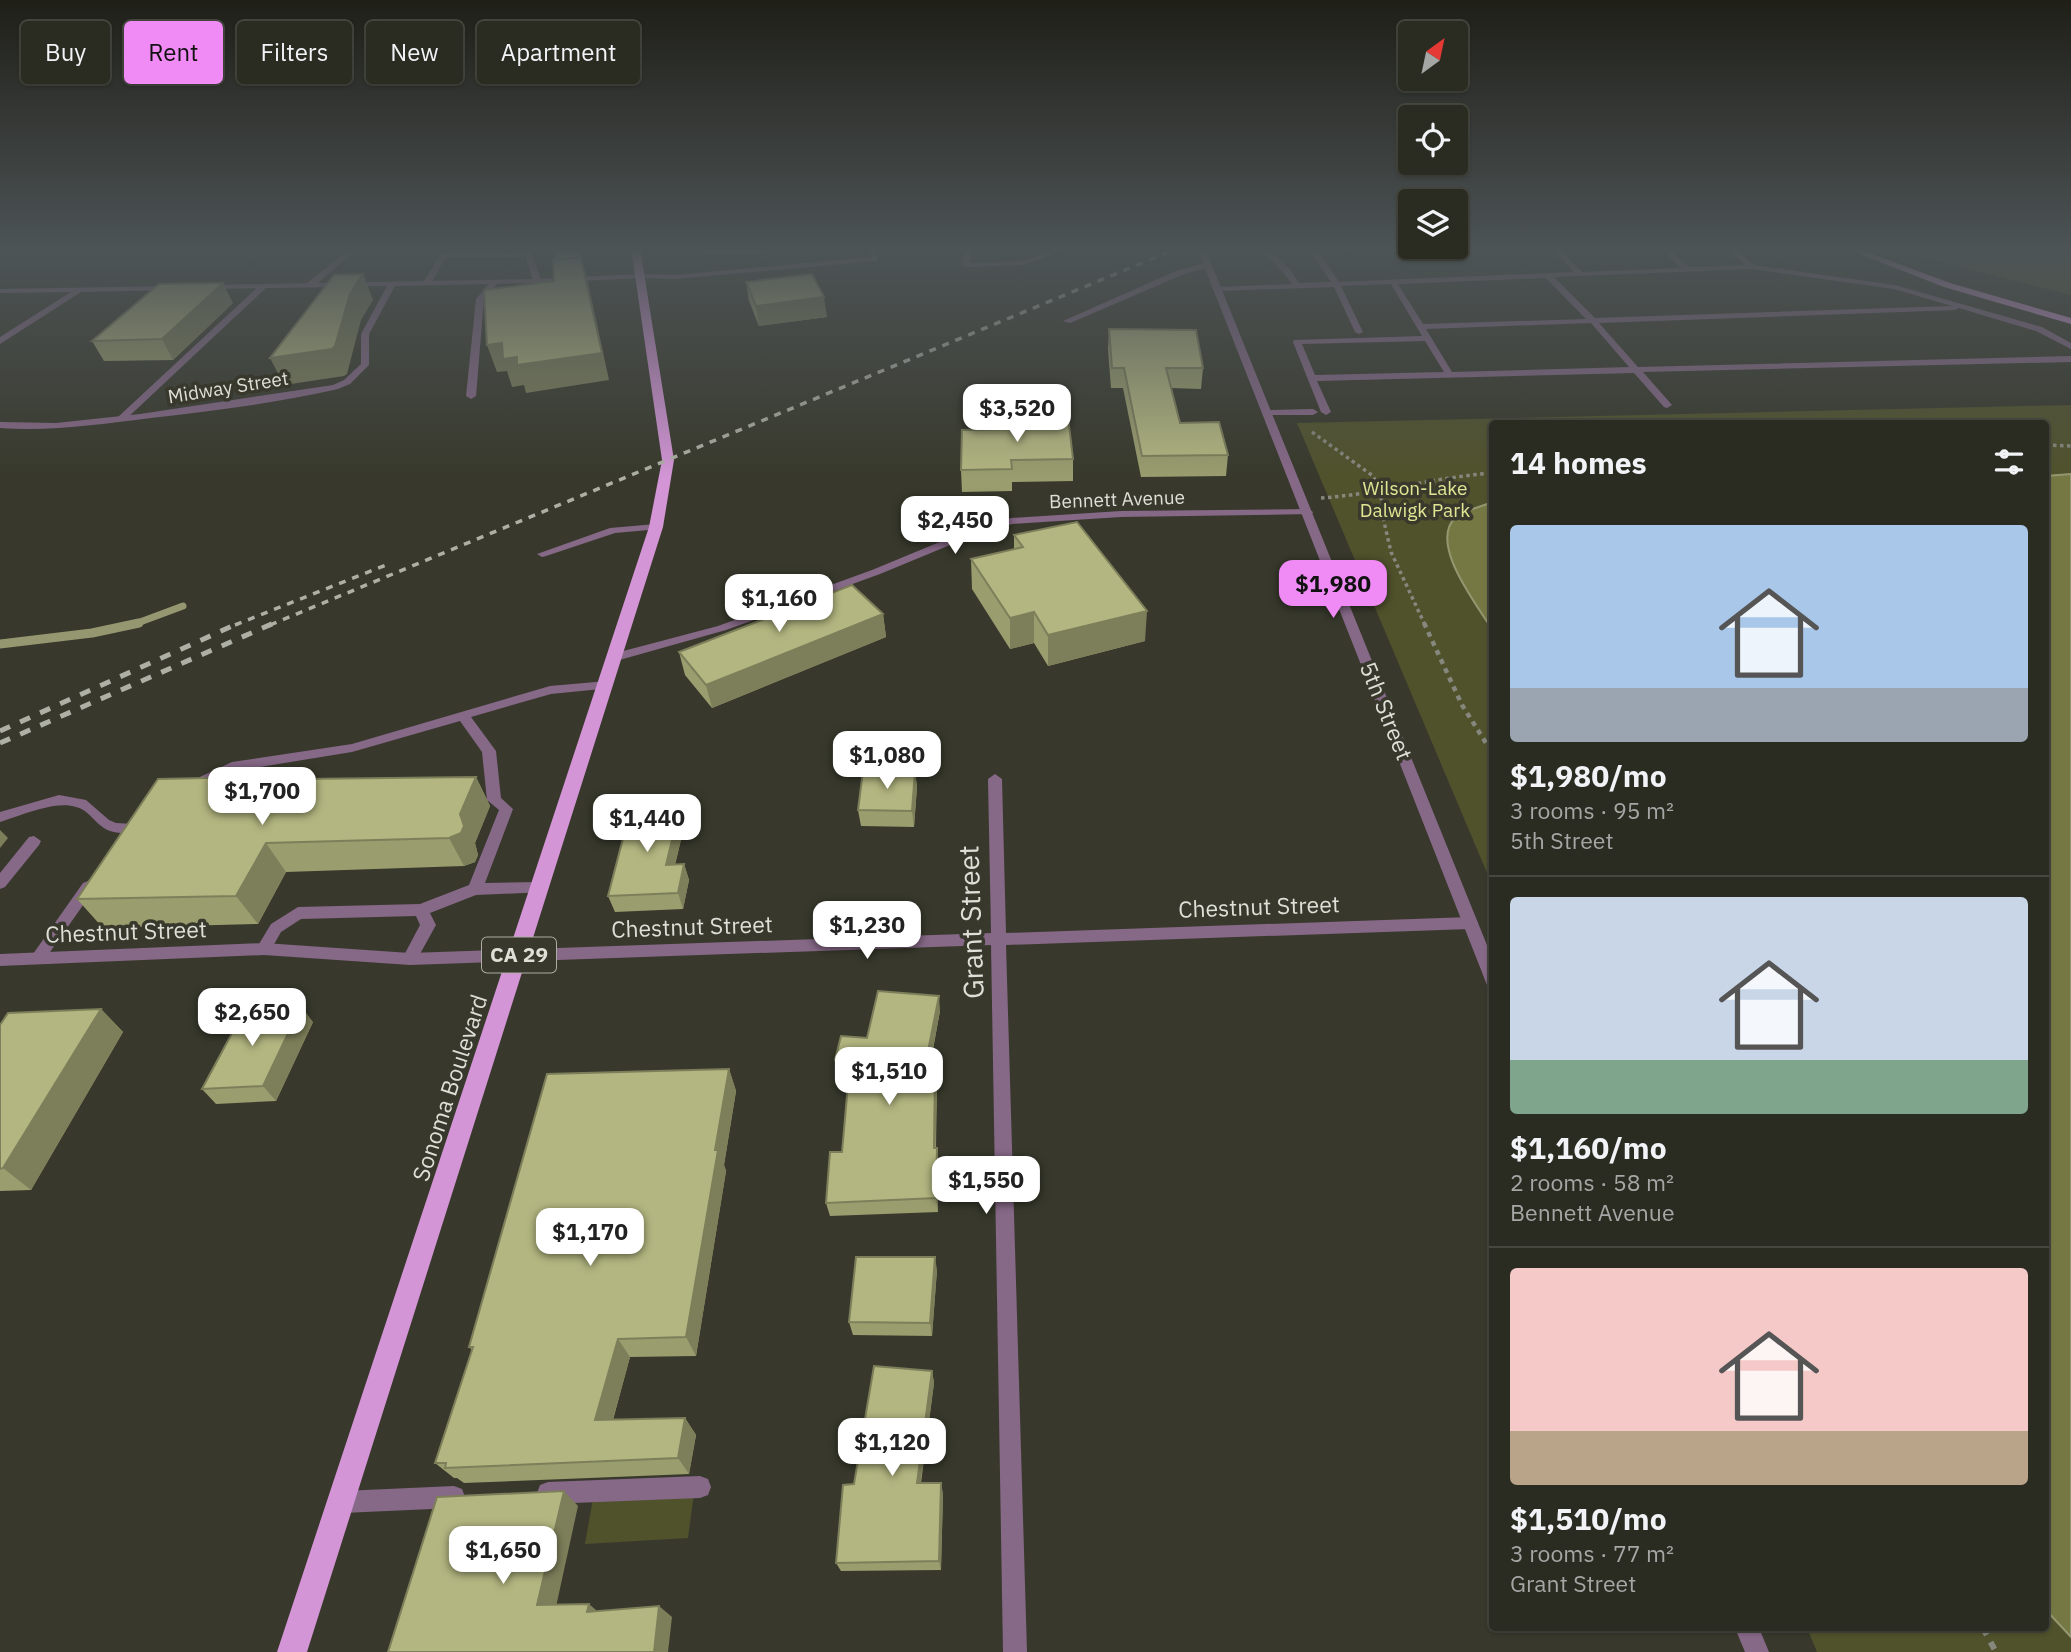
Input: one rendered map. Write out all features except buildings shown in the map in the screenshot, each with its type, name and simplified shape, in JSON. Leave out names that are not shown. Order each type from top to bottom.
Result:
[{"type":"main road","name":"Sonoma Boulevard","points":[[292,1652],[656,527],[668,460],[647,325]]},
{"type":"street","points":[[0,341],[25,325]]},
{"type":"street","points":[[121,419],[222,325]]},
{"type":"street","name":"Midway Street","points":[[0,425],[18,427],[121,419],[335,387],[347,382],[365,365],[365,334],[370,325]]},
{"type":"street","points":[[471,396],[478,325]]},
{"type":"street","name":"5th Street","points":[[1234,325],[1489,970]]},
{"type":"street","points":[[1356,325],[1359,332]]},
{"type":"street","points":[[1421,327],[1476,325]]},
{"type":"street","points":[[1597,325],[1667,405]]},
{"type":"street","points":[[2026,325],[2071,346]]},
{"type":"street","points":[[1421,327],[1450,374]]},
{"type":"street","points":[[1326,412],[1297,342],[1428,338]]},
{"type":"street","points":[[1312,378],[2071,359]]},
{"type":"street","points":[[1269,413],[1313,412]]},
{"type":"street","name":"Bennett Avenue","points":[[616,657],[722,628],[876,572],[962,536],[1012,521],[1306,506]]},
{"type":"street","points":[[542,554],[614,530],[656,527]]},
{"type":"street","points":[[176,794],[232,767],[352,748],[550,690],[607,685]]},
{"type":"street","points":[[464,717],[489,751],[494,800],[506,809],[475,889]]},
{"type":"street","name":"Grant Street","points":[[995,779],[1015,1652]]},
{"type":"street","points":[[0,817],[59,800],[68,800],[83,802],[113,827],[129,829]]},
{"type":"street","points":[[0,883],[34,841]]},
{"type":"street","points":[[38,958],[99,871]]},
{"type":"street","points":[[264,949],[276,928],[298,913],[421,911],[475,889],[541,888]]},
{"type":"street","points":[[410,960],[428,925],[421,911]]},
{"type":"street","name":"Chestnut Street","points":[[0,960],[264,949],[410,960],[1470,923]]},
{"type":"street","points":[[532,1493],[700,1487]]},
{"type":"street","points":[[342,1502],[478,1496]]},
{"type":"street","points":[[1748,1631],[1757,1652]]},
{"type":"path","points":[[1269,413],[1306,427],[1373,477],[1381,492],[1382,513],[1391,552],[1461,705],[1489,748]]},
{"type":"path","points":[[2049,444],[2071,446]]},
{"type":"path","points":[[1306,506],[1466,475],[1489,473]]},
{"type":"path","points":[[1985,1631],[1996,1652]]},
{"type":"green space","name":"Wilson-Lake Dalwigk Park","points":[[2071,405],[2071,1652],[1817,1652],[1808,1631],[2049,1631],[2049,420],[1489,420],[1489,878],[1297,423]]},
{"type":"green space","points":[[695,1486],[688,1538],[585,1544],[594,1493]]},
{"type":"shaded area","points":[[2071,474],[2071,1637],[2049,1613],[2049,476]]},
{"type":"shaded area","points":[[1489,503],[1489,625],[1458,574],[1447,542],[1449,528],[1456,517]]},
{"type":"waterway","points":[[135,624],[183,606]]},
{"type":"waterway","points":[[0,644],[92,633],[135,624]]},
{"type":"railway","points":[[270,625],[992,325]]},
{"type":"railway","points":[[235,625],[386,565]]},
{"type":"railway","points":[[0,731],[239,623]]},
{"type":"railway","points":[[0,743],[274,623]]}]
